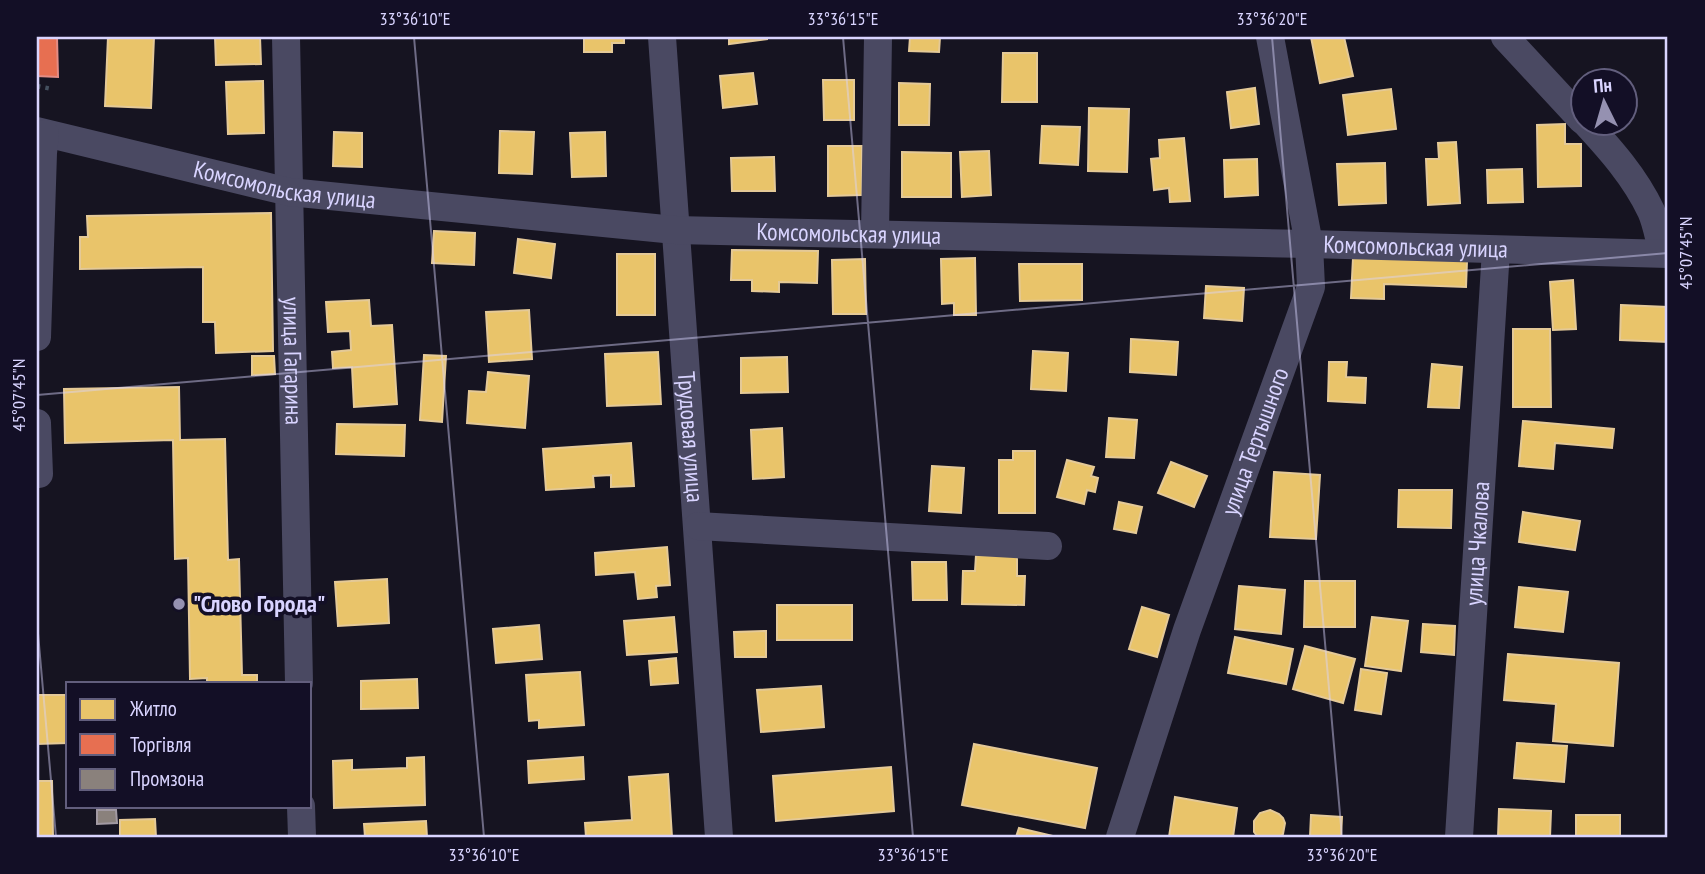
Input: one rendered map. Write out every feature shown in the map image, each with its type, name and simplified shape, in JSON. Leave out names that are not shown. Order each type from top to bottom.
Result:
[{"type":"street","name":"улица Гагарина","points":[[286,37],[299,682]]},
{"type":"street","name":"Трудовая улица","points":[[662,37],[719,837]]},
{"type":"street","points":[[874,234],[878,37]]},
{"type":"street","name":"улица Тертышного","points":[[1120,837],[1187,630],[1311,287],[1309,244],[1270,37]]},
{"type":"street","points":[[1505,37],[1568,104]]},
{"type":"street","name":"Комсомольская улица","points":[[41,132],[289,192],[675,230],[1666,254]]},
{"type":"street","points":[[37,337],[43,153],[41,132]]},
{"type":"street","points":[[1598,136],[1636,185],[1652,213],[1666,254]]},
{"type":"street","name":"улица Чкалова","points":[[1459,837],[1496,250]]},
{"type":"street","points":[[37,423],[39,474]]},
{"type":"street","points":[[698,526],[1048,546]]},
{"type":"street","points":[[301,808],[302,837]]},
{"type":"path","points":[[37,86],[52,89]]},
{"type":"building: Житло","points":[[108,37],[154,37],[151,108],[105,106]]},
{"type":"building: Житло","points":[[215,37],[260,37],[261,64],[216,65]]},
{"type":"building: Житло","points":[[584,37],[624,37],[624,43],[612,43],[612,52],[584,52]]},
{"type":"building: Житло","points":[[729,37],[767,37],[767,39],[729,44]]},
{"type":"building: Житло","points":[[910,37],[940,37],[939,52],[909,51]]},
{"type":"building: Житло","points":[[1311,37],[1344,37],[1353,76],[1320,83]]},
{"type":"building: Житло","points":[[1003,53],[1037,53],[1037,102],[1002,102]]},
{"type":"building: Житло","points":[[753,73],[757,104],[723,108],[720,76]]},
{"type":"building: Житло","points":[[823,80],[854,80],[854,120],[824,120]]},
{"type":"building: Житло","points":[[263,81],[264,133],[228,134],[226,82]]},
{"type":"building: Житло","points":[[899,83],[930,84],[929,125],[899,125]]},
{"type":"building: Житло","points":[[1255,88],[1259,124],[1231,128],[1227,92]]},
{"type":"building: Житло","points":[[1391,89],[1396,129],[1348,135],[1343,95]]},
{"type":"building: Житло","points":[[1089,108],[1129,109],[1127,172],[1088,171]]},
{"type":"building: Житло","points":[[1565,124],[1565,144],[1581,144],[1581,186],[1538,187],[1537,125]]},
{"type":"building: Житло","points":[[1042,126],[1080,127],[1078,165],[1040,163]]},
{"type":"building: Житло","points":[[500,131],[534,132],[532,174],[499,173]]},
{"type":"building: Житло","points":[[334,132],[362,133],[362,167],[333,166]]},
{"type":"building: Житло","points":[[605,132],[606,176],[572,177],[570,133]]},
{"type":"building: Житло","points":[[1184,138],[1190,201],[1170,202],[1169,188],[1154,190],[1151,159],[1160,158],[1159,140]]},
{"type":"building: Житло","points":[[1456,142],[1460,203],[1428,205],[1426,159],[1439,159],[1438,143]]},
{"type":"building: Житло","points":[[828,146],[862,146],[862,195],[828,196]]},
{"type":"building: Житло","points":[[989,151],[991,195],[962,197],[960,152]]},
{"type":"building: Житло","points":[[902,152],[951,153],[951,197],[902,197]]},
{"type":"building: Житло","points":[[774,157],[775,191],[732,191],[731,158]]},
{"type":"building: Житло","points":[[1257,159],[1258,195],[1225,197],[1224,160]]},
{"type":"building: Житло","points":[[1385,163],[1386,203],[1339,205],[1337,164]]},
{"type":"building: Житло","points":[[1522,169],[1523,202],[1488,203],[1487,170]]},
{"type":"building: Житло","points":[[271,213],[273,351],[216,353],[215,322],[203,322],[203,267],[80,269],[80,237],[88,237],[87,216]]},
{"type":"building: Житло","points":[[434,231],[475,233],[474,265],[432,263]]},
{"type":"building: Житло","points":[[518,239],[555,244],[551,278],[514,273]]},
{"type":"building: Житло","points":[[732,250],[818,251],[817,283],[779,282],[779,292],[752,291],[752,280],[731,280]]},
{"type":"building: Житло","points":[[617,254],[655,254],[655,315],[617,315]]},
{"type":"building: Житло","points":[[975,258],[976,315],[954,315],[954,303],[942,304],[941,259]]},
{"type":"building: Житло","points":[[1353,258],[1467,261],[1466,287],[1384,284],[1384,299],[1351,298]]},
{"type":"building: Житло","points":[[865,259],[866,314],[833,314],[832,260]]},
{"type":"building: Житло","points":[[1019,264],[1082,264],[1082,300],[1020,301]]},
{"type":"building: Житло","points":[[1573,280],[1576,329],[1553,330],[1550,282]]},
{"type":"building: Житло","points":[[1206,286],[1244,288],[1242,321],[1204,318]]},
{"type":"building: Житло","points":[[369,300],[371,326],[392,325],[397,404],[354,407],[352,367],[333,368],[332,352],[351,350],[350,331],[328,332],[326,302]]},
{"type":"building: Житло","points":[[1621,305],[1668,307],[1668,342],[1620,340]]},
{"type":"building: Житло","points":[[529,310],[532,359],[489,362],[486,312]]},
{"type":"building: Житло","points":[[1513,329],[1550,329],[1551,407],[1513,407]]},
{"type":"building: Житло","points":[[1131,339],[1178,342],[1176,375],[1130,372]]},
{"type":"building: Житло","points":[[1033,351],[1068,353],[1066,391],[1031,389]]},
{"type":"building: Житло","points":[[658,352],[661,404],[607,406],[605,354]]},
{"type":"building: Житло","points":[[424,355],[446,356],[442,422],[420,420]]},
{"type":"building: Житло","points":[[252,356],[274,356],[275,374],[252,375]]},
{"type":"building: Житло","points":[[787,357],[788,392],[741,393],[741,358]]},
{"type":"building: Житло","points":[[1329,362],[1347,362],[1346,377],[1366,378],[1365,403],[1328,401]]},
{"type":"building: Житло","points":[[1432,364],[1462,367],[1459,408],[1428,407]]},
{"type":"building: Житло","points":[[488,372],[529,376],[525,428],[467,423],[469,391],[486,392]]},
{"type":"building: Житло","points":[[179,387],[180,440],[225,439],[228,560],[239,559],[242,675],[257,675],[257,682],[207,682],[207,678],[190,679],[188,558],[175,559],[173,440],[65,443],[64,389]]},
{"type":"building: Житло","points":[[1109,418],[1137,420],[1134,458],[1106,457]]},
{"type":"building: Житло","points":[[1523,421],[1614,429],[1612,448],[1555,443],[1553,469],[1519,466]]},
{"type":"building: Житло","points":[[337,424],[405,425],[404,456],[336,454]]},
{"type":"building: Житло","points":[[782,428],[784,477],[753,479],[751,430]]},
{"type":"building: Житло","points":[[631,443],[634,486],[611,487],[611,475],[593,476],[594,487],[546,490],[543,449]]},
{"type":"building: Житло","points":[[1013,451],[1035,451],[1035,513],[999,513],[999,460],[1013,460]]},
{"type":"building: Житло","points":[[1067,460],[1094,467],[1091,476],[1098,478],[1095,492],[1087,490],[1084,504],[1057,497]]},
{"type":"building: Житло","points":[[1171,462],[1207,476],[1194,507],[1158,493]]},
{"type":"building: Житло","points":[[932,466],[964,468],[961,513],[929,511]]},
{"type":"building: Житло","points":[[1274,472],[1320,475],[1316,539],[1270,537]]},
{"type":"building: Житло","points":[[1399,490],[1452,490],[1451,528],[1398,527]]},
{"type":"building: Житло","points":[[1119,502],[1142,507],[1136,533],[1114,529]]},
{"type":"building: Житло","points":[[1523,512],[1580,521],[1575,550],[1519,542]]},
{"type":"building: Житло","points":[[667,547],[670,585],[656,586],[657,597],[638,599],[635,572],[596,575],[595,553]]},
{"type":"building: Житло","points":[[976,555],[1017,556],[1017,576],[1025,576],[1024,605],[962,604],[963,571],[975,571]]},
{"type":"building: Житло","points":[[912,562],[946,562],[947,600],[913,600]]},
{"type":"building: Житло","points":[[387,579],[389,623],[338,626],[335,582]]},
{"type":"building: Житло","points":[[1305,581],[1355,581],[1355,627],[1304,627]]},
{"type":"building: Житло","points":[[1239,586],[1285,590],[1281,634],[1235,629]]},
{"type":"building: Житло","points":[[1519,587],[1568,592],[1563,632],[1515,627]]},
{"type":"building: Житло","points":[[777,605],[852,605],[852,640],[777,640]]},
{"type":"building: Житло","points":[[1142,607],[1169,615],[1157,657],[1129,649]]},
{"type":"building: Житло","points":[[674,617],[677,652],[627,655],[624,621]]},
{"type":"building: Житло","points":[[1372,617],[1408,621],[1401,671],[1365,666]]},
{"type":"building: Житло","points":[[1423,624],[1455,626],[1454,655],[1421,652]]},
{"type":"building: Житло","points":[[539,625],[542,659],[496,663],[493,629]]},
{"type":"building: Житло","points":[[766,631],[766,657],[735,657],[734,632]]},
{"type":"building: Житло","points":[[1235,637],[1293,649],[1286,684],[1228,673]]},
{"type":"building: Житло","points":[[1305,646],[1355,659],[1343,703],[1293,689]]},
{"type":"building: Житло","points":[[1508,654],[1619,663],[1613,746],[1553,741],[1556,704],[1504,700]]},
{"type":"building: Житло","points":[[676,658],[678,683],[651,685],[649,661]]},
{"type":"building: Житло","points":[[1361,669],[1387,673],[1381,714],[1355,710]]},
{"type":"building: Житло","points":[[580,672],[584,725],[539,728],[539,720],[529,721],[526,675]]},
{"type":"building: Житло","points":[[417,679],[418,708],[361,709],[361,681]]},
{"type":"building: Житло","points":[[821,686],[824,727],[761,732],[757,690]]},
{"type":"building: Житло","points":[[37,695],[66,695],[66,743],[37,744]]},
{"type":"building: Житло","points":[[1517,743],[1567,746],[1564,782],[1514,778]]},
{"type":"building: Житло","points":[[974,744],[1097,768],[1085,828],[962,805]]},
{"type":"building: Житло","points":[[424,757],[425,805],[334,808],[333,761],[352,760],[352,770],[407,768],[407,758]]},
{"type":"building: Житло","points":[[583,757],[584,779],[529,783],[528,761]]},
{"type":"building: Житло","points":[[891,767],[894,811],[776,821],[773,776]]},
{"type":"building: Житло","points":[[668,774],[672,837],[586,837],[585,823],[632,820],[629,777]]},
{"type":"building: Житло","points":[[37,781],[52,781],[53,837],[37,837]]},
{"type":"building: Житло","points":[[1175,797],[1237,808],[1233,837],[1169,837]]},
{"type":"building: Житло","points":[[1499,809],[1551,811],[1550,837],[1498,837]]},
{"type":"building: Житло","points":[[1270,810],[1283,818],[1283,834],[1280,837],[1258,837],[1254,832],[1254,821],[1260,813]]},
{"type":"building: Житло","points":[[1311,815],[1342,817],[1341,837],[1310,837]]},
{"type":"building: Житло","points":[[1576,815],[1620,815],[1620,837],[1576,837]]},
{"type":"building: Житло","points":[[155,819],[156,837],[120,837],[120,820]]},
{"type":"building: Житло","points":[[426,821],[427,837],[365,837],[364,824]]},
{"type":"building: Житло","points":[[1019,828],[1057,837],[1016,837]]},
{"type":"building: Торгівля","points":[[37,37],[57,37],[58,77],[37,76]]},
{"type":"building: Промзона","points":[[97,810],[116,810],[117,823],[97,824]]},
{"type":"place","name":"\"Слово Города\"","points":[[179,604]]}]
